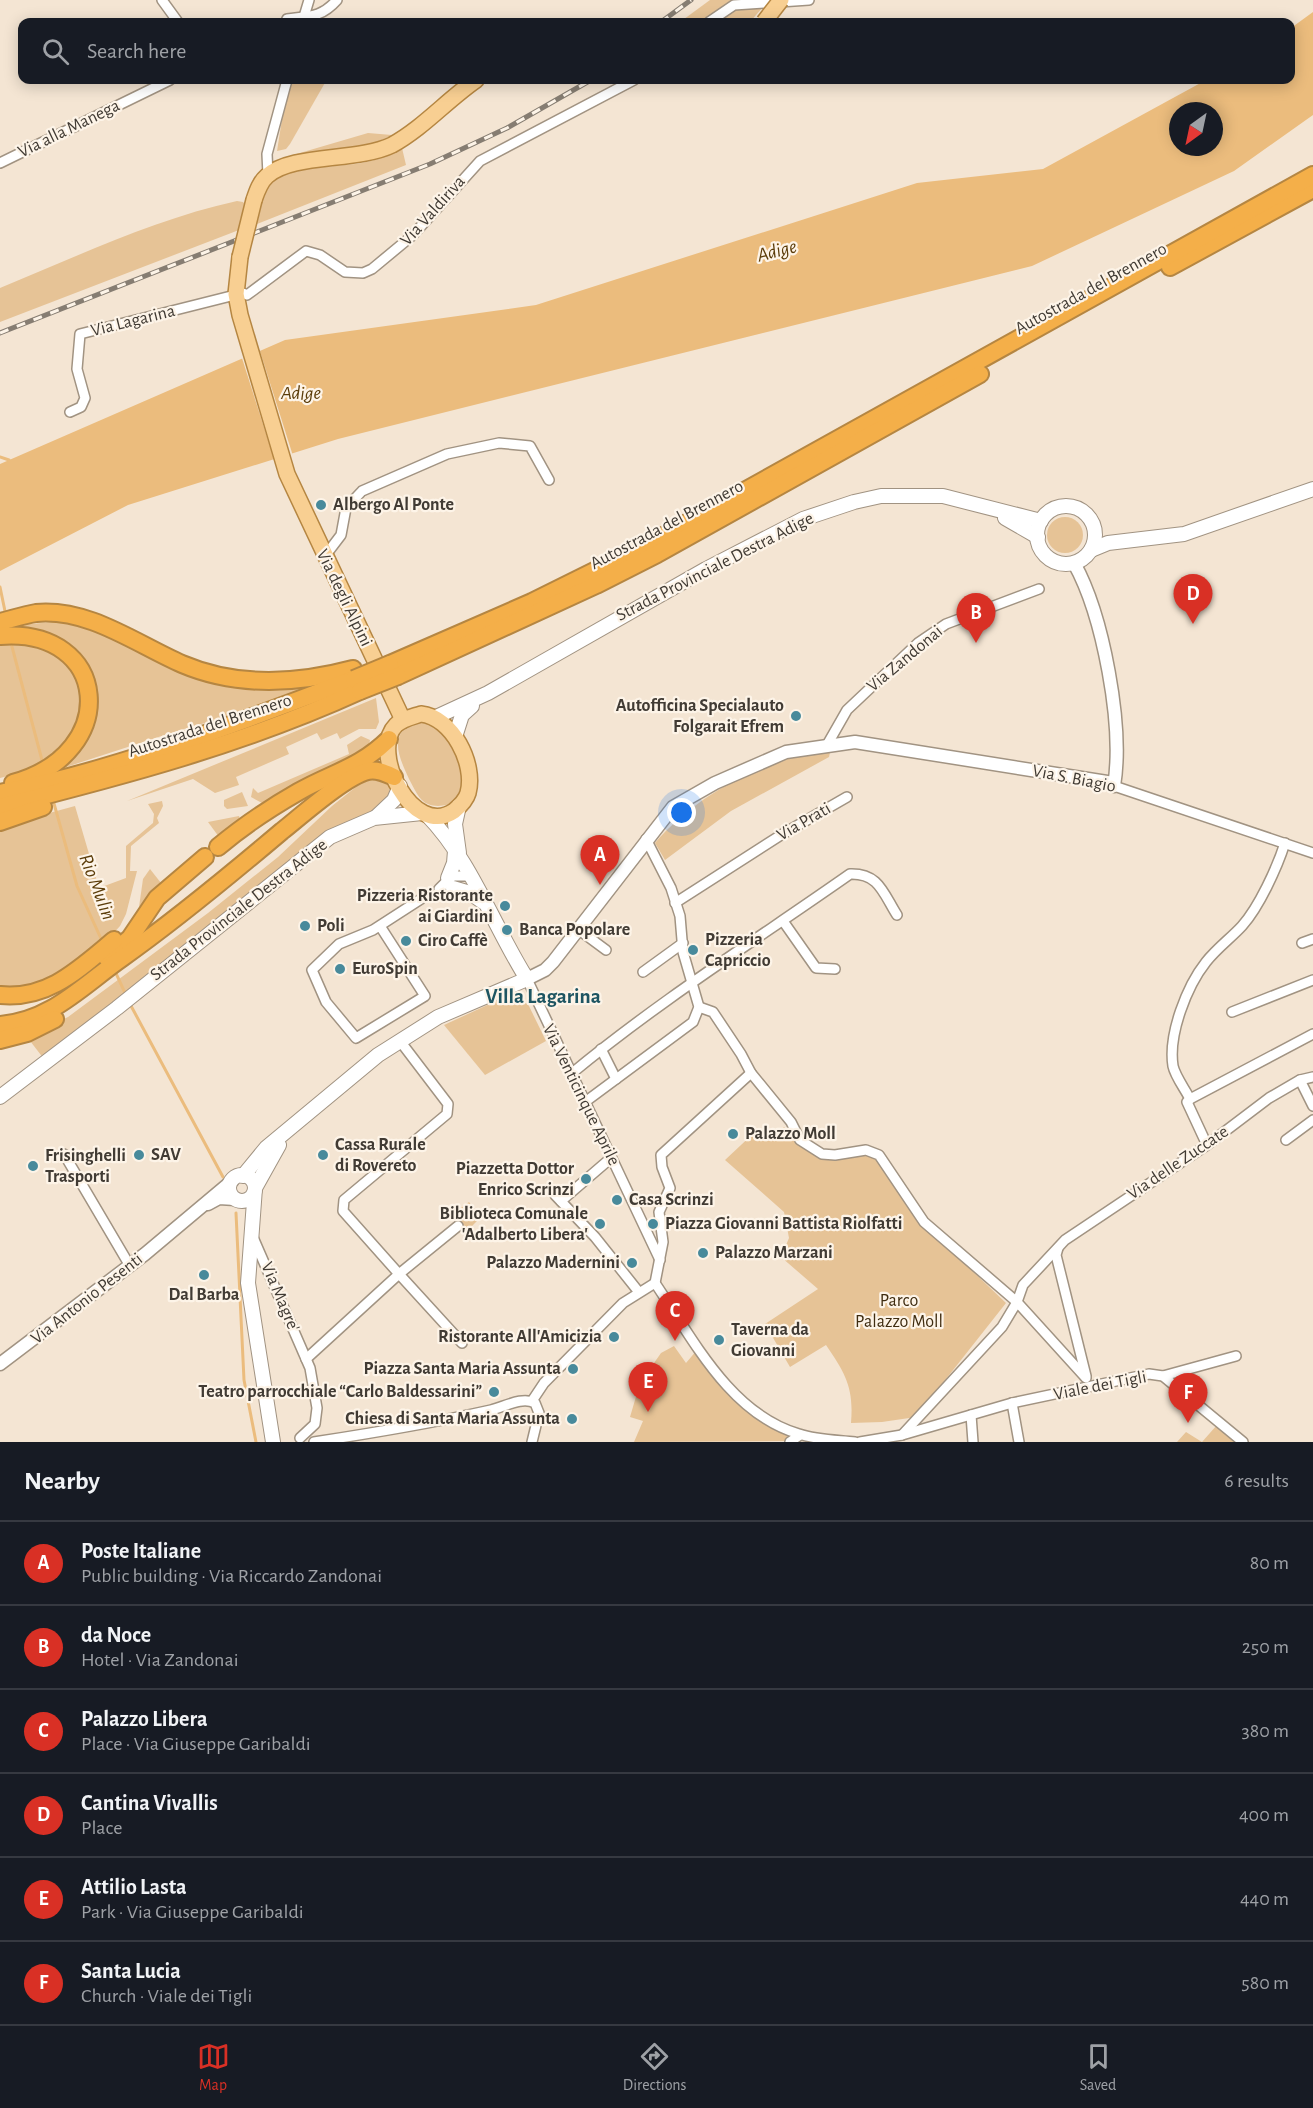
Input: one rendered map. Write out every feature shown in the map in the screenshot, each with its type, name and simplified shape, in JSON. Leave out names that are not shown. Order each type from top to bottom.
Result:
[{"type":"highway","name":"Autostrada del Brennero","points":[[391,666],[487,620],[532,602],[649,544],[1313,175]]},
{"type":"highway","name":"Autostrada del Brennero","points":[[66,790],[252,717],[356,680],[596,585],[657,554],[1313,189]]},
{"type":"highway","points":[[0,636],[11,625],[37,613],[71,616],[98,623],[183,664],[225,677],[259,681],[356,680],[391,666]]},
{"type":"highway","points":[[0,822],[37,792],[56,763],[71,751],[86,727],[89,706],[84,680],[70,657],[56,645],[11,625]]},
{"type":"highway","name":"Autostrada del Brennero","points":[[0,793],[66,790],[234,743],[308,715],[356,680]]},
{"type":"highway","points":[[0,1040],[44,1025],[65,1014],[99,971],[130,938],[158,898],[251,821],[299,791],[359,764],[389,739]]},
{"type":"highway","points":[[0,995],[23,996],[99,971],[126,968],[149,941],[299,817],[352,778],[375,770],[397,782]]},
{"type":"highway","points":[[0,786],[37,792]]},
{"type":"highway","name":"Autostrada del Brennero","points":[[0,807],[37,792]]},
{"type":"highway","points":[[0,1015],[47,1002],[99,971]]},
{"type":"highway","points":[[0,1025],[24,1021],[48,1012],[99,971]]},
{"type":"main road","points":[[767,18],[781,0]]},
{"type":"main road","points":[[268,175],[294,164],[356,156],[390,146],[471,84]]},
{"type":"main road","name":"Via degli Alpini","points":[[268,175],[258,187],[240,257],[237,294],[244,332],[287,474],[403,720]]},
{"type":"main road","points":[[1091,550],[1095,534],[1089,517],[1073,507],[1055,509],[1041,521],[1039,545],[1050,559],[1066,564],[1074,563],[1091,550],[1108,543],[1184,534],[1313,489]]},
{"type":"main road","name":"Strada Provinciale Destra Adige","points":[[436,717],[489,693],[706,569],[804,519],[829,510],[881,496],[914,494],[943,496],[1041,521]]},
{"type":"main road","name":"Strada Provinciale Destra Adige","points":[[993,510],[1038,537]]},
{"type":"main road","points":[[1095,534],[1162,537]]},
{"type":"main road","name":"Strada Provinciale Destra Adige","points":[[455,737],[462,715],[489,693]]},
{"type":"main road","points":[[252,1235],[248,1215],[230,1191],[238,1178],[266,1148],[378,1055],[438,1017],[527,979],[444,832],[408,802],[397,782],[389,759],[390,732],[403,720],[421,714],[436,717],[455,737],[470,775],[467,796],[451,813],[424,814]]},
{"type":"main road","name":"Strada Provinciale Destra Adige","points":[[375,818],[394,800],[397,782]]},
{"type":"main road","points":[[459,806],[455,824],[457,854],[446,885],[470,893],[485,903]]},
{"type":"main road","name":"Strada Provinciale Destra Adige","points":[[0,1097],[117,1008],[316,847],[345,830],[375,818],[424,814]]},
{"type":"main road","points":[[236,1200],[250,1198],[271,1156],[294,1127]]},
{"type":"main road","points":[[238,1178],[251,1180],[255,1188],[248,1283],[273,1442]]},
{"type":"street","points":[[162,0],[175,18]]},
{"type":"street","points":[[304,18],[309,0]]},
{"type":"street","points":[[311,18],[322,15],[337,0]]},
{"type":"street","points":[[715,18],[734,5],[809,0]]},
{"type":"street","name":"Via alla Manega","points":[[0,163],[162,84]]},
{"type":"street","points":[[268,175],[267,154],[286,84]]},
{"type":"street","name":"Via Valdiriva","points":[[237,294],[251,293],[306,251],[320,255],[345,272],[363,273],[372,269],[400,248],[480,161],[626,84]]},
{"type":"street","name":"Via Lagarina","points":[[70,412],[81,407],[85,398],[77,369],[80,334],[237,294]]},
{"type":"street","points":[[325,556],[341,535],[346,508],[357,494],[437,458],[499,443],[514,442],[530,446],[549,480]]},
{"type":"street","points":[[1074,563],[1086,585],[1115,703],[1117,768],[1114,786]]},
{"type":"street","name":"Via Zandonai","points":[[827,745],[847,710],[918,643],[946,624],[1039,590]]},
{"type":"street","name":"Via S. Biagio","points":[[527,979],[545,970],[585,929],[646,839],[673,807],[715,783],[786,752],[827,745],[855,742],[1107,782],[1313,853]]},
{"type":"street","name":"Via Prati","points":[[675,903],[762,847],[847,798]]},
{"type":"street","points":[[585,1102],[693,1022],[699,1006],[690,982],[671,888],[646,839]]},
{"type":"street","points":[[1190,1099],[1173,1067],[1175,1033],[1183,1004],[1206,961],[1243,925],[1263,891],[1285,843]]},
{"type":"street","points":[[446,885],[457,874],[469,876]]},
{"type":"street","points":[[571,1074],[690,982],[850,874],[864,874],[875,880],[897,915]]},
{"type":"street","points":[[380,926],[425,996],[356,1038],[326,1002],[312,970],[339,944],[380,926],[421,899]]},
{"type":"street","points":[[783,921],[816,968],[835,969]]},
{"type":"street","points":[[585,929],[606,950]]},
{"type":"street","points":[[1302,943],[1313,939]]},
{"type":"street","points":[[643,972],[683,943]]},
{"type":"street","name":"Via Venticinque Aprile","points":[[527,979],[660,1260]]},
{"type":"street","points":[[1232,1012],[1313,980]]},
{"type":"street","points":[[699,1006],[713,1012],[751,1073],[791,1122],[800,1140],[811,1149],[835,1155],[866,1150],[879,1155],[924,1222],[1017,1302],[1087,1382]]},
{"type":"street","points":[[1207,1145],[1187,1102],[1313,1034]]},
{"type":"street","points":[[400,1041],[448,1104],[447,1114],[344,1200],[343,1211],[462,1342]]},
{"type":"street","points":[[601,1049],[616,1079]]},
{"type":"street","points":[[751,1073],[661,1155],[662,1167],[670,1188],[659,1212],[663,1227],[656,1283],[735,1395],[763,1418],[801,1438],[855,1442]]},
{"type":"street","name":"Via delle Zuccate","points":[[902,1435],[1002,1327],[1017,1302],[1023,1285],[1065,1240],[1207,1145],[1269,1098],[1300,1080],[1313,1077]]},
{"type":"street","points":[[1300,1080],[1313,1106]]},
{"type":"street","points":[[1286,1140],[1313,1120]]},
{"type":"street","points":[[64,1154],[130,1266]]},
{"type":"street","points":[[611,1158],[558,1198],[595,1238],[638,1291]]},
{"type":"street","name":"Via Antonio Pesenti","points":[[0,1364],[130,1266],[238,1178]]},
{"type":"street","name":"Via Antonio Pesenti","points":[[172,1231],[214,1199],[236,1200]]},
{"type":"street","points":[[306,1359],[399,1275],[458,1226]]},
{"type":"street","name":"Via Magre'","points":[[252,1235],[306,1359],[316,1408],[315,1424],[299,1441]]},
{"type":"street","points":[[1058,1248],[1056,1255],[1087,1382]]},
{"type":"street","points":[[532,1401],[540,1388],[608,1318],[638,1291],[656,1283]]},
{"type":"street","points":[[1163,1376],[1236,1356]]},
{"type":"street","name":"Viale dei Tigli","points":[[860,1442],[902,1435],[1087,1382],[1149,1374],[1163,1376],[1243,1442]]},
{"type":"street","points":[[314,1442],[379,1432],[504,1407],[527,1400],[532,1401],[538,1409],[538,1420],[532,1442]]},
{"type":"street","points":[[1012,1403],[1019,1442]]},
{"type":"street","points":[[971,1415],[973,1442]]},
{"type":"street","points":[[790,1442],[801,1438]]},
{"type":"green space","points":[[710,0],[769,0],[753,18],[685,18]]},
{"type":"green space","points":[[291,84],[324,84],[290,144],[286,149],[277,151],[283,113]]},
{"type":"green space","points":[[368,133],[392,135],[350,150],[276,160]]},
{"type":"green space","points":[[402,148],[406,165],[257,224],[266,189],[272,181],[310,169],[367,162]]},
{"type":"green space","points":[[237,201],[243,202],[247,207],[239,230],[0,322],[0,288],[147,228]]},
{"type":"green space","points":[[1065,517],[1078,522],[1083,535],[1078,548],[1065,553],[1052,548],[1047,535],[1052,522]]},
{"type":"green space","points":[[55,622],[76,626],[115,639],[190,674],[222,685],[263,689],[318,685],[257,708],[57,770],[83,745],[91,721],[80,660],[0,631],[16,625]]},
{"type":"green space","points":[[0,641],[43,644],[75,671],[85,703],[71,744],[31,770],[0,778]]},
{"type":"green space","points":[[376,698],[379,722],[376,729],[359,729],[340,739],[337,733],[321,740],[317,733],[286,747],[289,754],[236,777],[239,785],[215,793],[193,779],[127,801]]},
{"type":"green space","points":[[417,721],[438,725],[453,746],[464,779],[456,802],[439,806],[428,804],[419,797],[409,779],[398,746],[402,732]]},
{"type":"green space","points":[[361,736],[370,740],[368,750],[262,803],[251,797],[253,788],[258,793],[349,754],[347,745]]},
{"type":"green space","points":[[831,748],[829,757],[731,811],[665,860],[655,843],[692,808],[735,781],[758,770],[806,753]]},
{"type":"green space","points":[[371,775],[388,782],[389,801],[375,811],[322,836],[302,850],[44,1059],[27,1037],[68,1017],[208,913],[278,857],[332,806]]},
{"type":"green space","points":[[242,792],[248,806],[227,809],[224,806],[224,800]]},
{"type":"green space","points":[[162,801],[163,806],[157,818],[159,823],[131,846],[130,871],[137,871],[126,914],[120,926],[109,938],[43,986],[0,990],[0,829],[75,806],[99,888],[126,878],[126,846],[153,823],[154,814],[148,804]]},
{"type":"green space","points":[[239,816],[240,819],[219,837],[208,822]]},
{"type":"green space","points":[[150,869],[161,883],[139,907],[143,879]]},
{"type":"green space","points":[[507,996],[528,1004],[546,1041],[485,1075],[444,1025]]},
{"type":"green space","name":"Parco Palazzo Moll","points":[[784,1127],[812,1154],[834,1159],[865,1154],[880,1162],[921,1222],[1006,1303],[916,1417],[882,1422],[851,1423],[852,1410],[847,1381],[826,1345],[790,1367],[765,1324],[818,1289],[781,1257],[789,1238],[784,1212],[725,1160],[757,1130],[771,1139]]},
{"type":"green space","points":[[469,1202],[481,1217],[467,1231],[453,1214]]},
{"type":"green space","points":[[674,1346],[686,1363],[697,1350],[719,1380],[787,1432],[787,1441],[634,1442],[643,1421],[630,1417],[640,1383],[661,1353]]},
{"type":"green space","points":[[1217,1425],[1235,1442],[1202,1442]]},
{"type":"green space","points":[[1186,1432],[1202,1442],[1177,1442]]},
{"type":"water","name":"Adige","points":[[1313,12],[1313,115],[1234,171],[1032,266],[338,439],[128,505],[0,571],[0,464],[285,340],[536,305],[917,183],[1043,169],[1199,84],[1295,84],[1295,25]]},
{"type":"pier","points":[[259,348],[293,456],[275,462],[241,355]]},
{"type":"waterway","points":[[0,457],[9,460]]},
{"type":"waterway","name":"Rio Mulin","points":[[0,587],[6,616]]},
{"type":"waterway","name":"Rio Mulin","points":[[11,643],[43,764]]},
{"type":"waterway","name":"Rio Mulin","points":[[53,800],[77,886],[103,943]]},
{"type":"waterway","name":"Rio Mulin","points":[[115,971],[126,995]]},
{"type":"waterway","name":"Rio Mulin","points":[[130,1004],[223,1177]]},
{"type":"waterway","name":"Rio Mulin","points":[[236,1213],[244,1380],[256,1442]]},
{"type":"tunnel","points":[[421,899],[439,889]]},
{"type":"railway","points":[[666,18],[691,0]]},
{"type":"railway","points":[[0,333],[430,164],[507,128],[584,84]]},
{"type":"place","name":"Albergo Al Ponte","points":[[321,505]]},
{"type":"place","name":"Cantina Vivallis","points":[[1193,624]]},
{"type":"place","name":"da Noce","points":[[976,643]]},
{"type":"place","name":"Autofficina Specialauto Folgarait Efrem","points":[[796,716]]},
{"type":"place","name":"Poste Italiane","points":[[600,885]]},
{"type":"place","name":"Pizzeria Ristorante ai Giardini","points":[[505,906]]},
{"type":"place","name":"Poli","points":[[305,926]]},
{"type":"place","name":"Banca Popolare","points":[[507,930]]},
{"type":"place","name":"Ciro Caffè","points":[[406,941]]},
{"type":"place","name":"Pizzeria Capriccio","points":[[693,950]]},
{"type":"place","name":"EuroSpin","points":[[340,969]]},
{"type":"place","name":"Palazzo Moll","points":[[733,1134]]},
{"type":"place","name":"SAV","points":[[139,1155]]},
{"type":"place","name":"Cassa Rurale di Rovereto","points":[[323,1155]]},
{"type":"place","name":"Frisinghelli Trasporti","points":[[33,1166]]},
{"type":"place","name":"Piazzetta Dottor Enrico Scrinzi","points":[[586,1179]]},
{"type":"place","name":"Casa Scrinzi","points":[[617,1200]]},
{"type":"place","name":"Biblioteca Comunale 'Adalberto Libera'","points":[[600,1224]]},
{"type":"place","name":"Piazza Giovanni Battista Riolfatti","points":[[653,1224]]},
{"type":"place","name":"Palazzo Marzani","points":[[703,1253]]},
{"type":"place","name":"Palazzo Madernini","points":[[632,1263]]},
{"type":"place","name":"Dal Barba","points":[[204,1275]]},
{"type":"place","name":"Ristorante All'Amicizia","points":[[614,1337]]},
{"type":"place","name":"Taverna da Giovanni","points":[[719,1340]]},
{"type":"place","name":"Palazzo Libera","points":[[675,1341]]},
{"type":"place","name":"Piazza Santa Maria Assunta","points":[[573,1369]]},
{"type":"place","name":"Teatro parrocchiale “Carlo Baldessarini”","points":[[494,1392]]},
{"type":"place","name":"Attilio Lasta","points":[[648,1412]]},
{"type":"place","name":"Chiesa di Santa Maria Assunta","points":[[572,1419]]},
{"type":"place","name":"Santa Lucia","points":[[1188,1423]]},
{"type":"district","name":"Villa Lagarina","points":[[543,996]]}]
